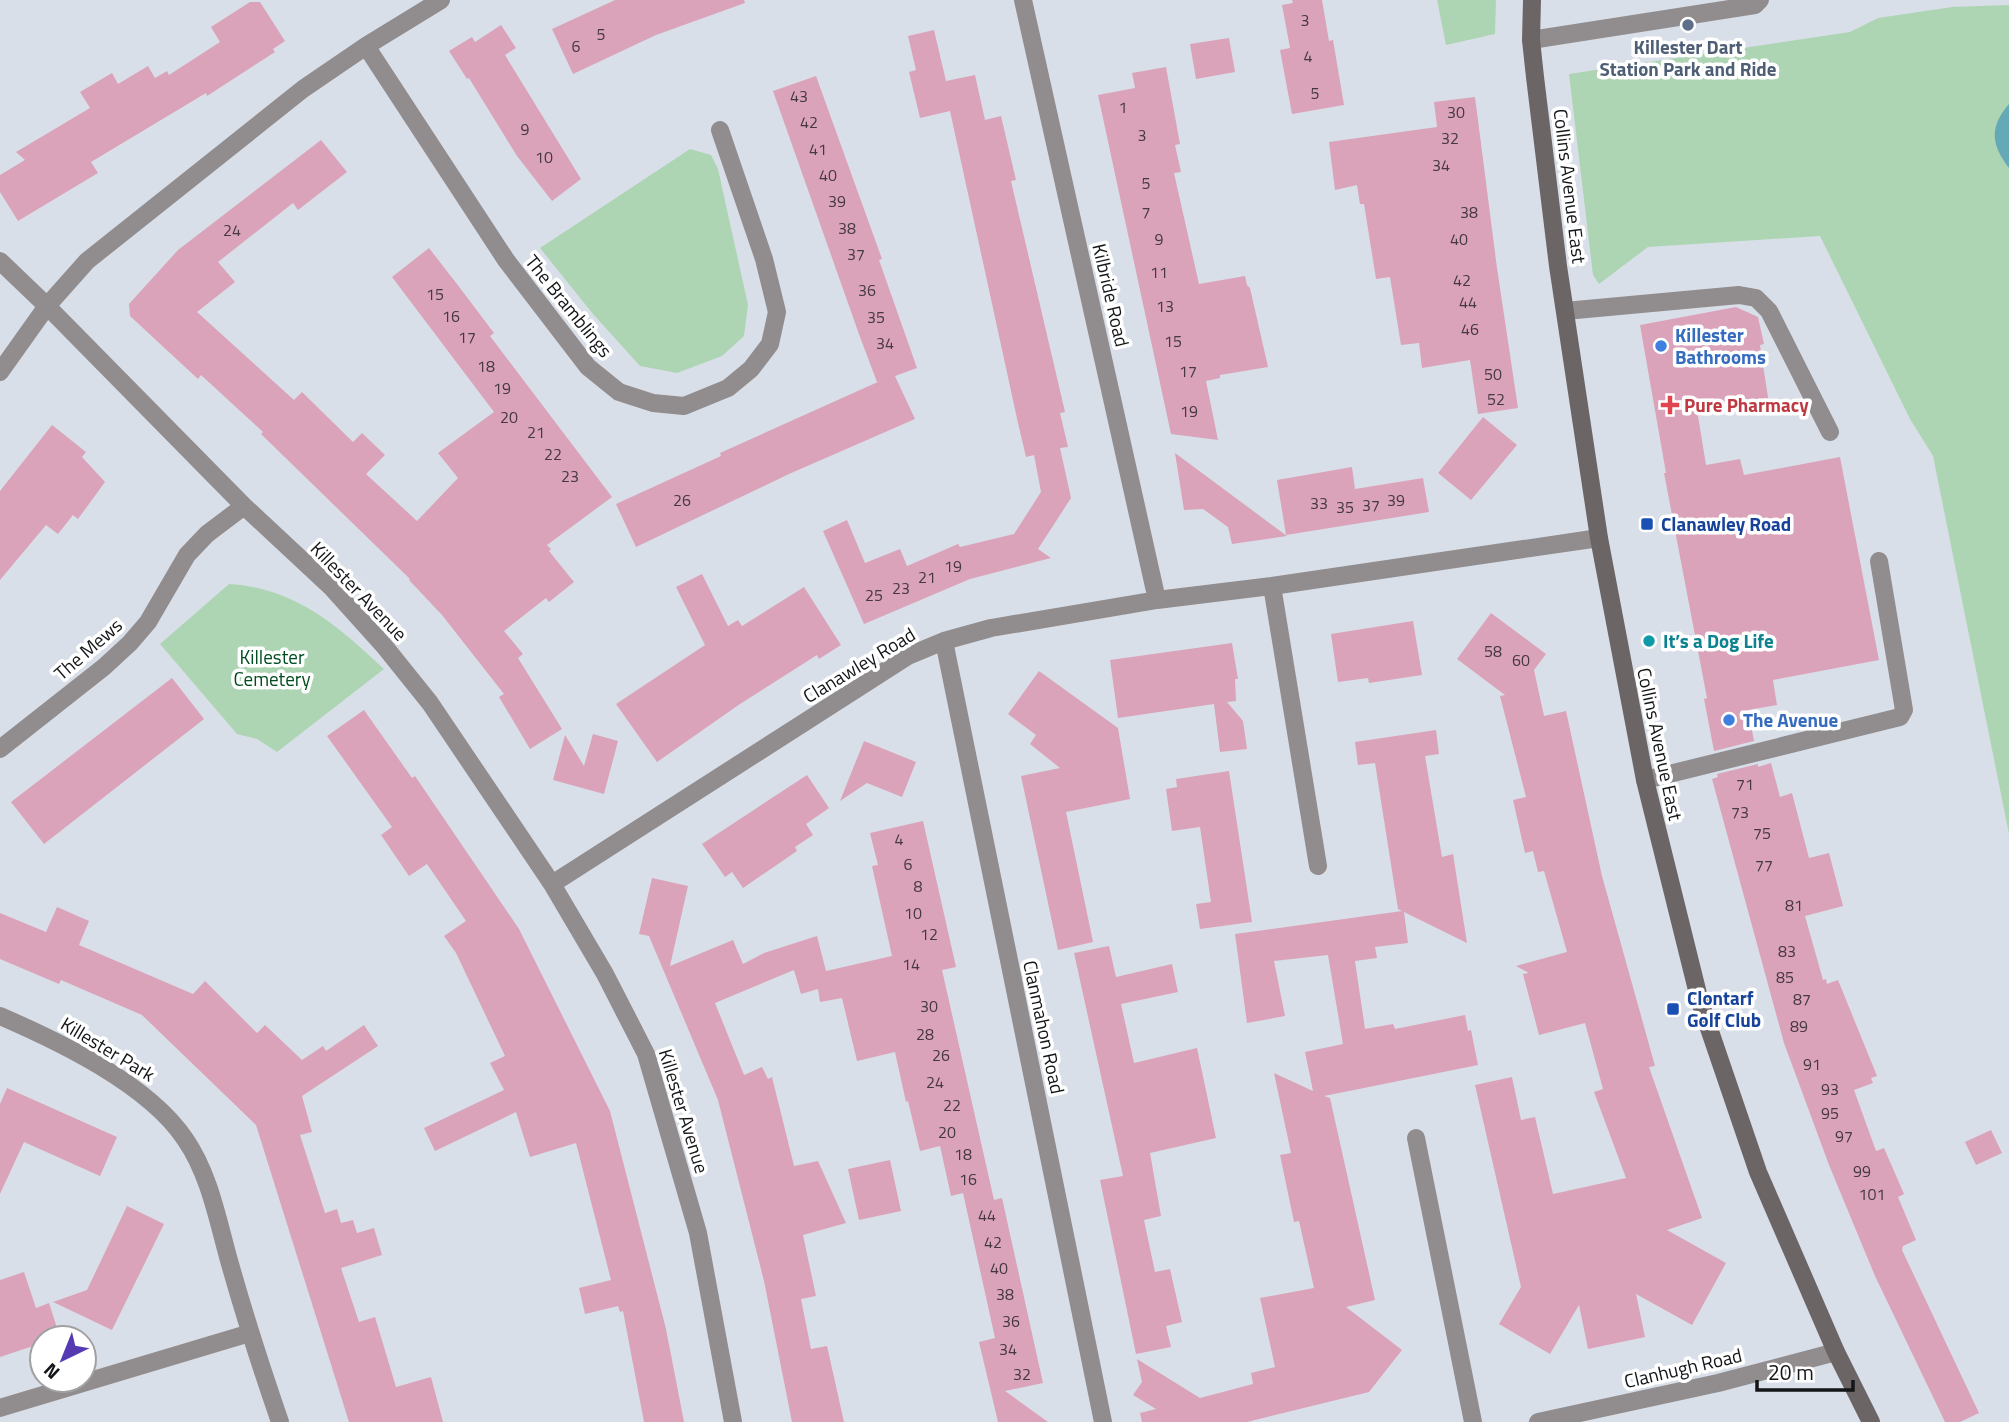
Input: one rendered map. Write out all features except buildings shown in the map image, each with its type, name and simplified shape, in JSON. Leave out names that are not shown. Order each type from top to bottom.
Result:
[{"type":"main road","name":"Collins Avenue East","points":[[1532,0],[1531,40],[1565,311],[1599,538],[1644,780],[1700,1002],[1758,1172],[1836,1352],[1871,1422]]},
{"type":"street","points":[[0,372],[47,306],[87,261],[303,89],[441,0]]},
{"type":"street","name":"Kilbride Road","points":[[1023,0],[1157,600]]},
{"type":"street","points":[[1531,40],[1755,5],[1760,0]]},
{"type":"street","name":"The Bramblings","points":[[366,46],[506,260],[587,367],[619,392],[653,403],[684,406],[728,388],[751,369],[770,344],[777,312],[764,259],[720,130]]},
{"type":"street","name":"Killester Avenue","points":[[0,261],[244,506],[332,588],[385,647],[430,703],[552,884],[606,974],[646,1054],[698,1233],[733,1422]]},
{"type":"street","points":[[1565,311],[1739,295],[1756,298],[1769,311],[1830,432]]},
{"type":"street","name":"The Mews","points":[[0,749],[104,667],[130,643],[148,622],[187,555],[207,534],[244,506]]},
{"type":"street","name":"Clanawley Road","points":[[552,884],[908,656],[944,641],[991,628],[1157,600],[1272,586],[1599,538]]},
{"type":"street","points":[[1644,780],[1900,717],[1905,710],[1879,561]]},
{"type":"street","points":[[1272,586],[1318,866]]},
{"type":"street","name":"Clanmahon Road","points":[[944,641],[1103,1422]]},
{"type":"street","name":"Killester Park","points":[[0,1016],[49,1037],[147,1096],[185,1138],[204,1172],[250,1333],[280,1422]]},
{"type":"street","points":[[1416,1138],[1473,1422]]},
{"type":"street","points":[[0,1408],[250,1333]]},
{"type":"street","name":"Clanhugh Road","points":[[1538,1422],[1718,1383],[1836,1352]]},
{"type":"green space","points":[[1437,0],[1496,0],[1495,34],[1446,45]]},
{"type":"green space","points":[[2009,5],[2009,834],[1933,456],[1910,419],[1820,236],[1648,247],[1599,284],[1593,275],[1569,74],[1850,32],[1878,18],[1952,7]]},
{"type":"green space","points":[[690,149],[711,155],[718,169],[748,305],[744,336],[722,356],[677,373],[640,366],[593,314],[540,248]]},
{"type":"green space","name":"Killester Cemetery","points":[[229,584],[253,587],[295,601],[332,624],[384,669],[277,752],[257,739],[237,734],[160,644]]},
{"type":"water","points":[[2009,104],[2009,168],[1996,144],[1995,128]]},
{"type":"place","name":"Killester Dart Station Park and Ride","points":[[1688,25]]},
{"type":"place","name":"Killester Bathrooms","points":[[1661,346]]},
{"type":"place","name":"Pure Pharmacy","points":[[1670,405]]},
{"type":"place","name":"Clanawley Road","points":[[1647,524]]},
{"type":"place","name":"It’s a Dog Life","points":[[1649,641]]},
{"type":"place","name":"The Avenue","points":[[1729,720]]},
{"type":"place","name":"Clontarf Golf Club","points":[[1673,1009]]}]
